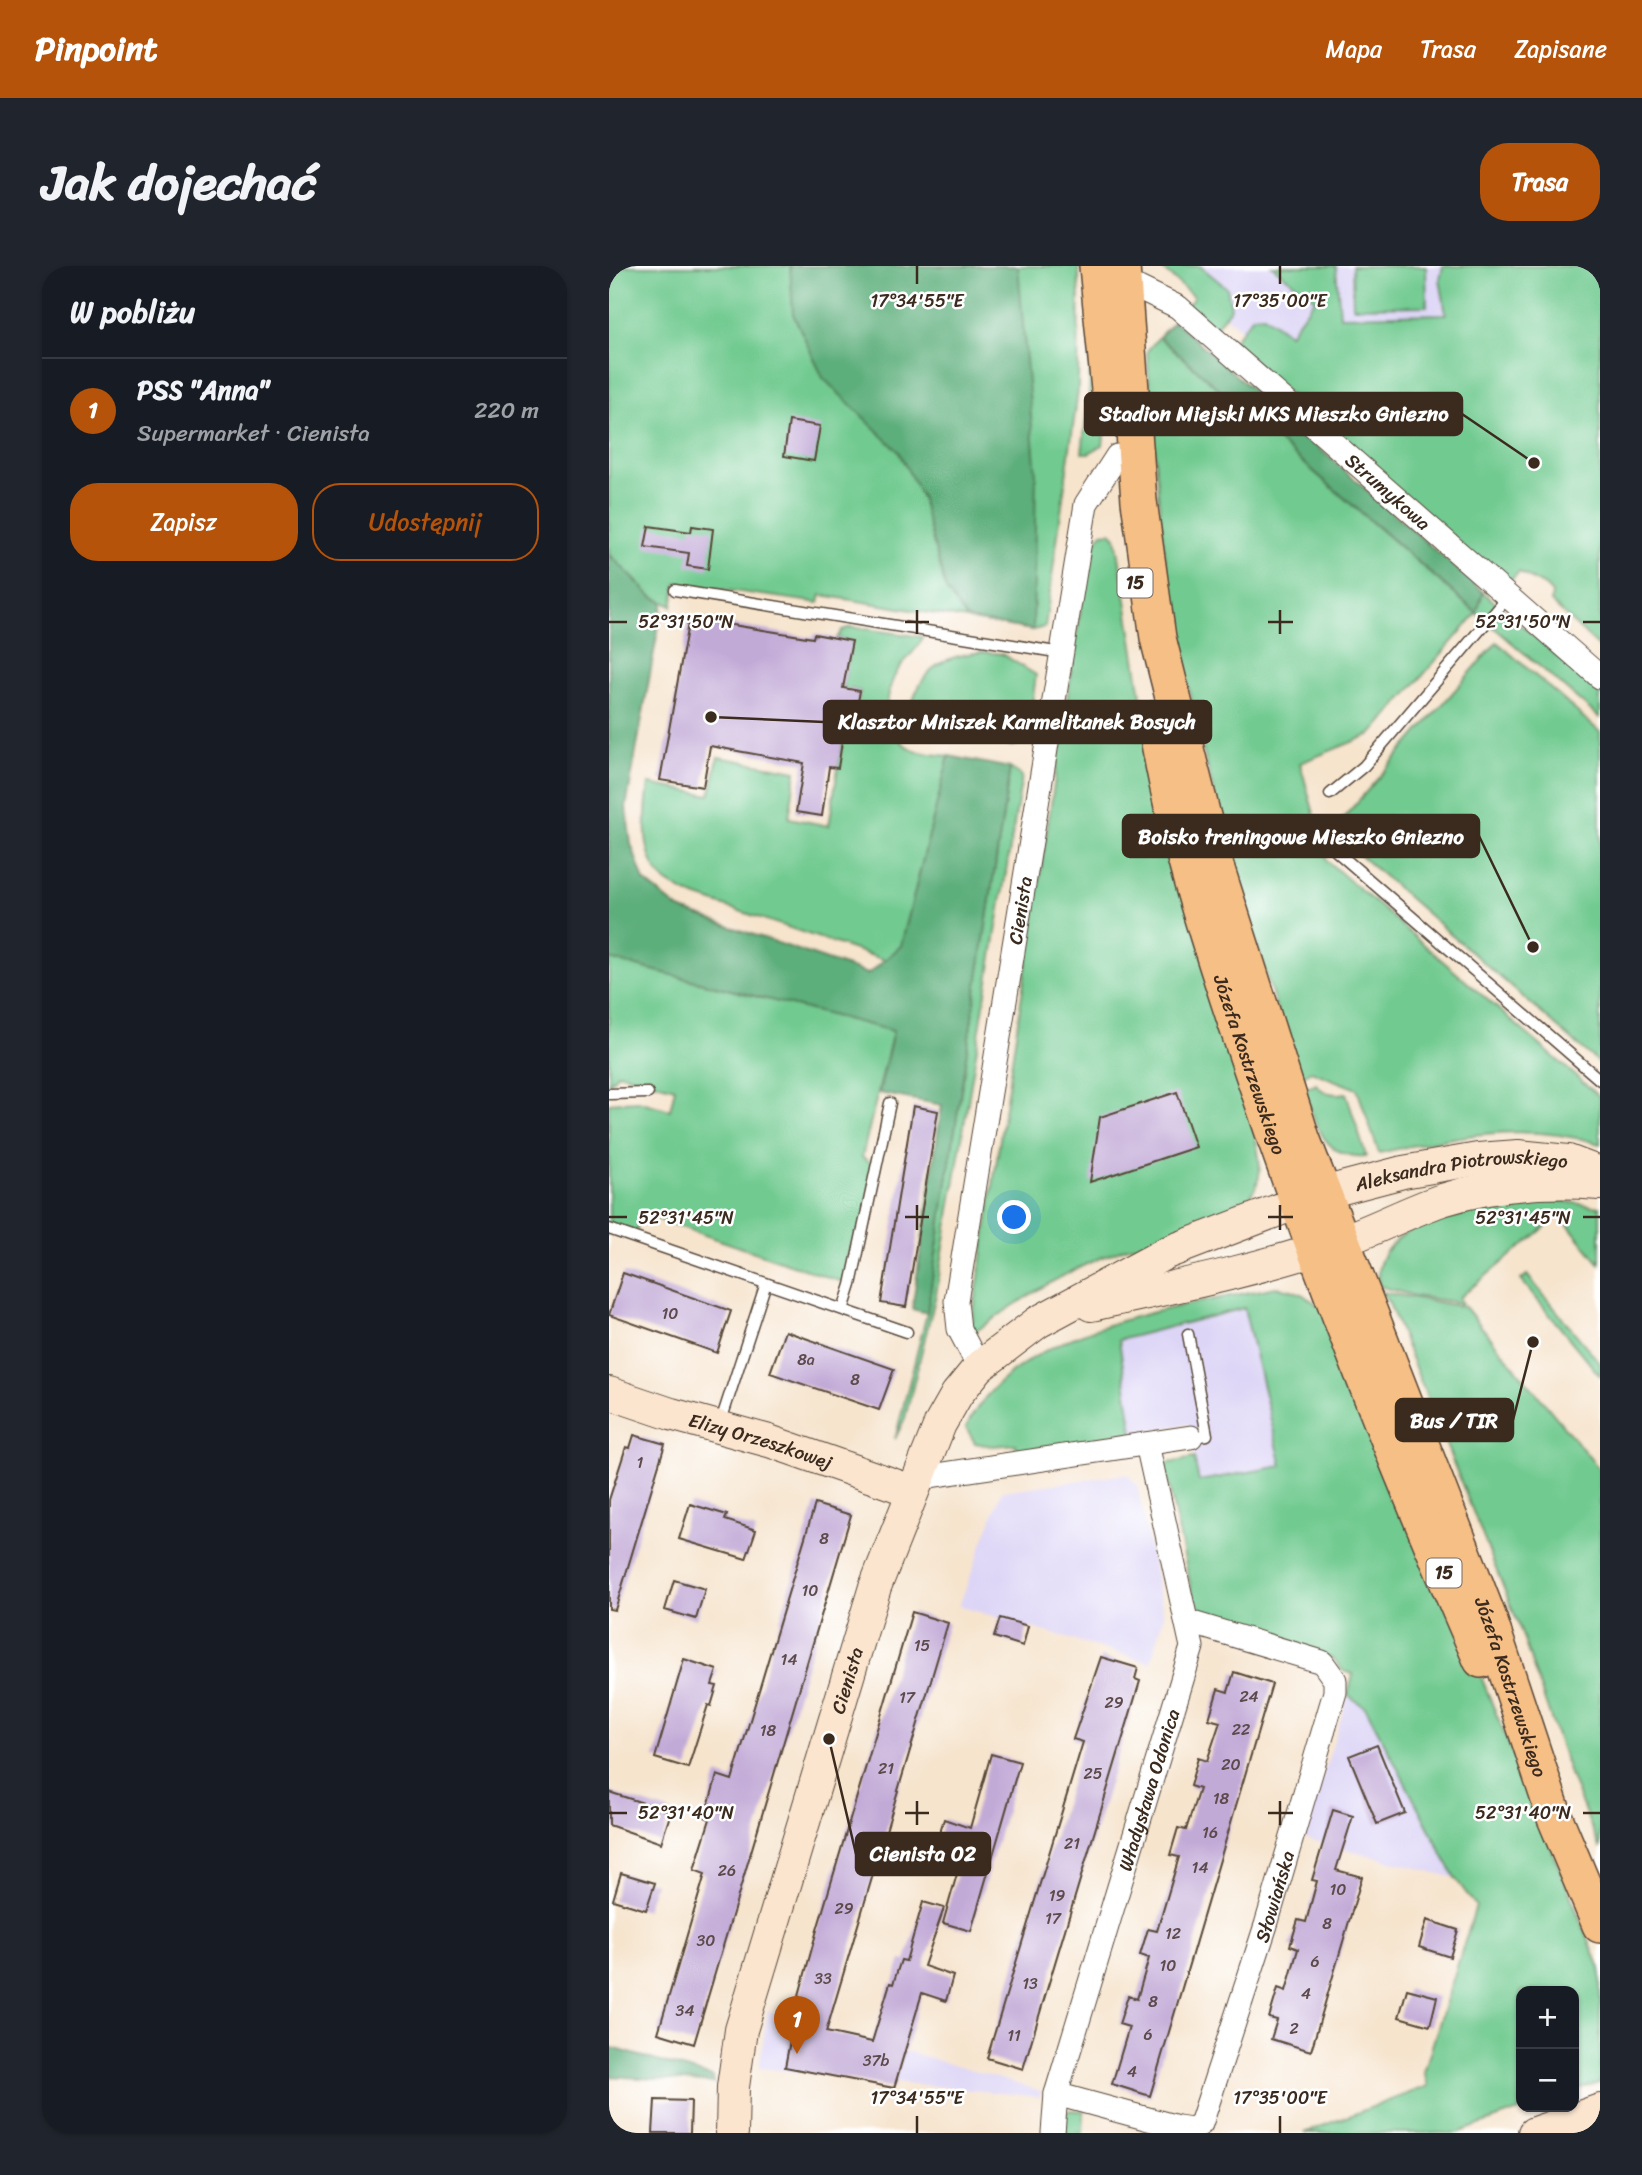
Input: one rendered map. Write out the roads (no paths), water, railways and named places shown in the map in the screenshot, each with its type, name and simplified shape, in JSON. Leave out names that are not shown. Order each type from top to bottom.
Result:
[{"type":"main road","name":"Józefa Kostrzewskiego","points":[[1110,276],[1117,456],[1155,719],[1170,797],[1216,966],[1328,1245],[1465,1625],[1526,1765],[1555,1818],[1600,1925]]},
{"type":"main road","name":"Józefa Kostrzewskiego","points":[[1110,276],[1158,638],[1218,873],[1265,1028],[1310,1198]]},
{"type":"street","name":"Strumykowa","points":[[1110,276],[1155,293],[1178,307],[1600,677]]},
{"type":"street","name":"Cienista","points":[[979,1367],[958,1329],[956,1301],[1086,504],[1117,456]]},
{"type":"street","name":"Aleksandra Piotrowskiego","points":[[1310,1198],[1403,1172],[1478,1158],[1518,1156],[1568,1161],[1600,1173]]},
{"type":"street","name":"Aleksandra Piotrowskiego","points":[[1328,1245],[1442,1200],[1487,1188],[1569,1182],[1600,1184]]},
{"type":"street","name":"Cienista","points":[[732,2133],[733,2087],[741,2030],[875,1587],[940,1424],[957,1394],[979,1367],[1007,1343],[1056,1312],[1166,1253],[1310,1198]]},
{"type":"street","name":"Cienista","points":[[1056,1312],[1247,1269],[1328,1245]]},
{"type":"street","name":"Elizy Orzeszkowej","points":[[609,1393],[915,1485]]},
{"type":"street","points":[[915,1485],[1191,1437]]},
{"type":"street","name":"Władysława Odonica","points":[[1053,2133],[1056,2094],[1192,1647],[1147,1444]]},
{"type":"street","name":"Słowiańska","points":[[1056,2094],[1178,2127],[1192,2129],[1201,2124],[1266,1924],[1335,1692],[1335,1680],[1322,1662],[1186,1621]]},
{"type":"street","points":[[1534,2133],[1600,2110]]},
{"type":"lane","points":[[675,590],[1062,653]]},
{"type":"lane","points":[[1330,794],[1364,766],[1508,597]]},
{"type":"lane","points":[[1336,851],[1600,1080]]},
{"type":"lane","points":[[609,1094],[647,1093]]},
{"type":"lane","points":[[843,1310],[851,1285],[890,1103]]},
{"type":"lane","points":[[609,1228],[907,1332]]},
{"type":"lane","points":[[719,1427],[766,1283]]},
{"type":"lane","points":[[1188,1334],[1207,1435],[1191,1437]]},
{"type":"place","name":"Stadion Miejski MKS Mieszko Gniezno","points":[[1534,463]]},
{"type":"place","name":"Klasztor Mniszek Karmelitanek Bosych","points":[[711,717]]},
{"type":"place","name":"Boisko treningowe Mieszko Gniezno","points":[[1533,947]]},
{"type":"place","name":"Bus / TIR","points":[[1533,1342]]},
{"type":"place","name":"Cienista 02","points":[[829,1739]]},
{"type":"place","name":"PSS \"Anna\"","points":[[797,2054]]}]
